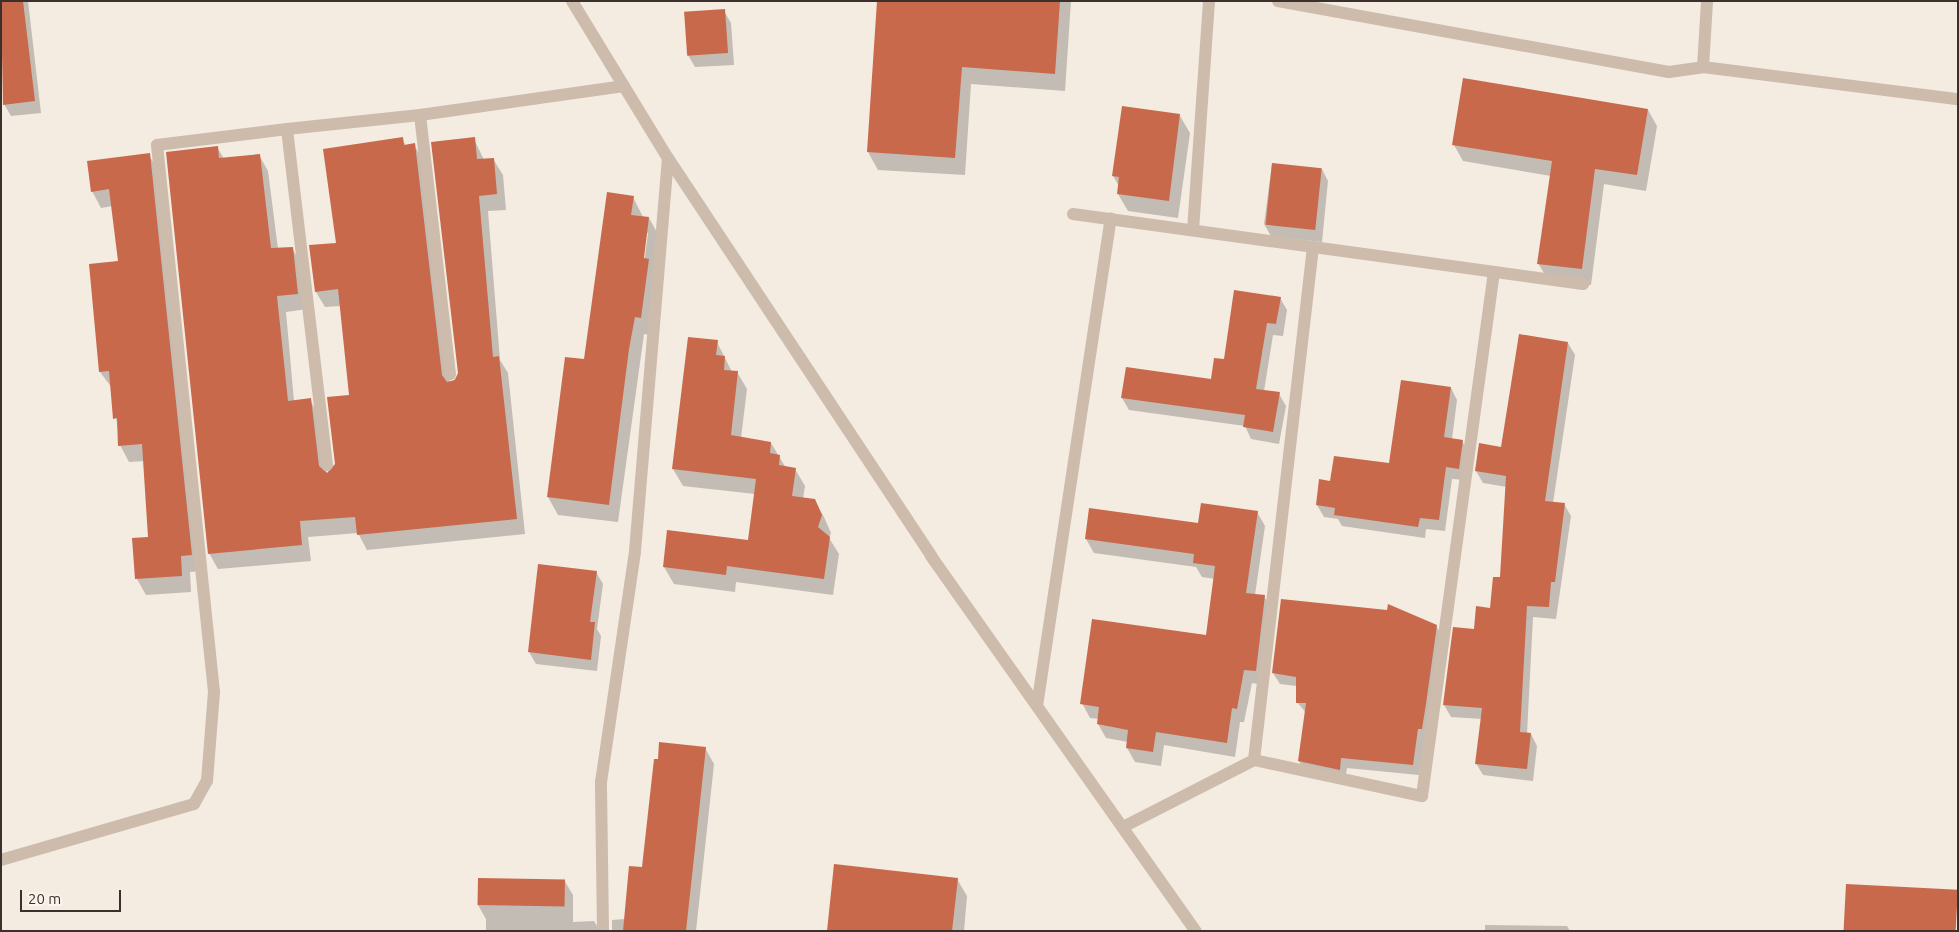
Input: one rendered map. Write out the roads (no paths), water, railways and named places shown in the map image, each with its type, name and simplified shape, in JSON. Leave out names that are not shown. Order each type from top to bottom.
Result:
[{"type":"street","points":[[572,1],[668,158],[931,556],[1196,931]]},
{"type":"street","points":[[1193,230],[1209,1]]},
{"type":"street","points":[[1278,1],[1669,72],[1703,67],[1958,99]]},
{"type":"street","points":[[1703,67],[1707,1]]},
{"type":"street","points":[[1,860],[194,804],[207,781],[214,692],[157,145],[420,115],[624,86]]},
{"type":"street","points":[[420,115],[450,374]]},
{"type":"street","points":[[287,130],[327,465]]},
{"type":"street","points":[[603,931],[601,782],[635,551],[668,158]]},
{"type":"street","points":[[1073,214],[1583,284]]},
{"type":"street","points":[[1037,706],[1111,219]]},
{"type":"street","points":[[1254,760],[1314,247]]},
{"type":"street","points":[[1123,827],[1254,760],[1422,796],[1494,272]]}]
